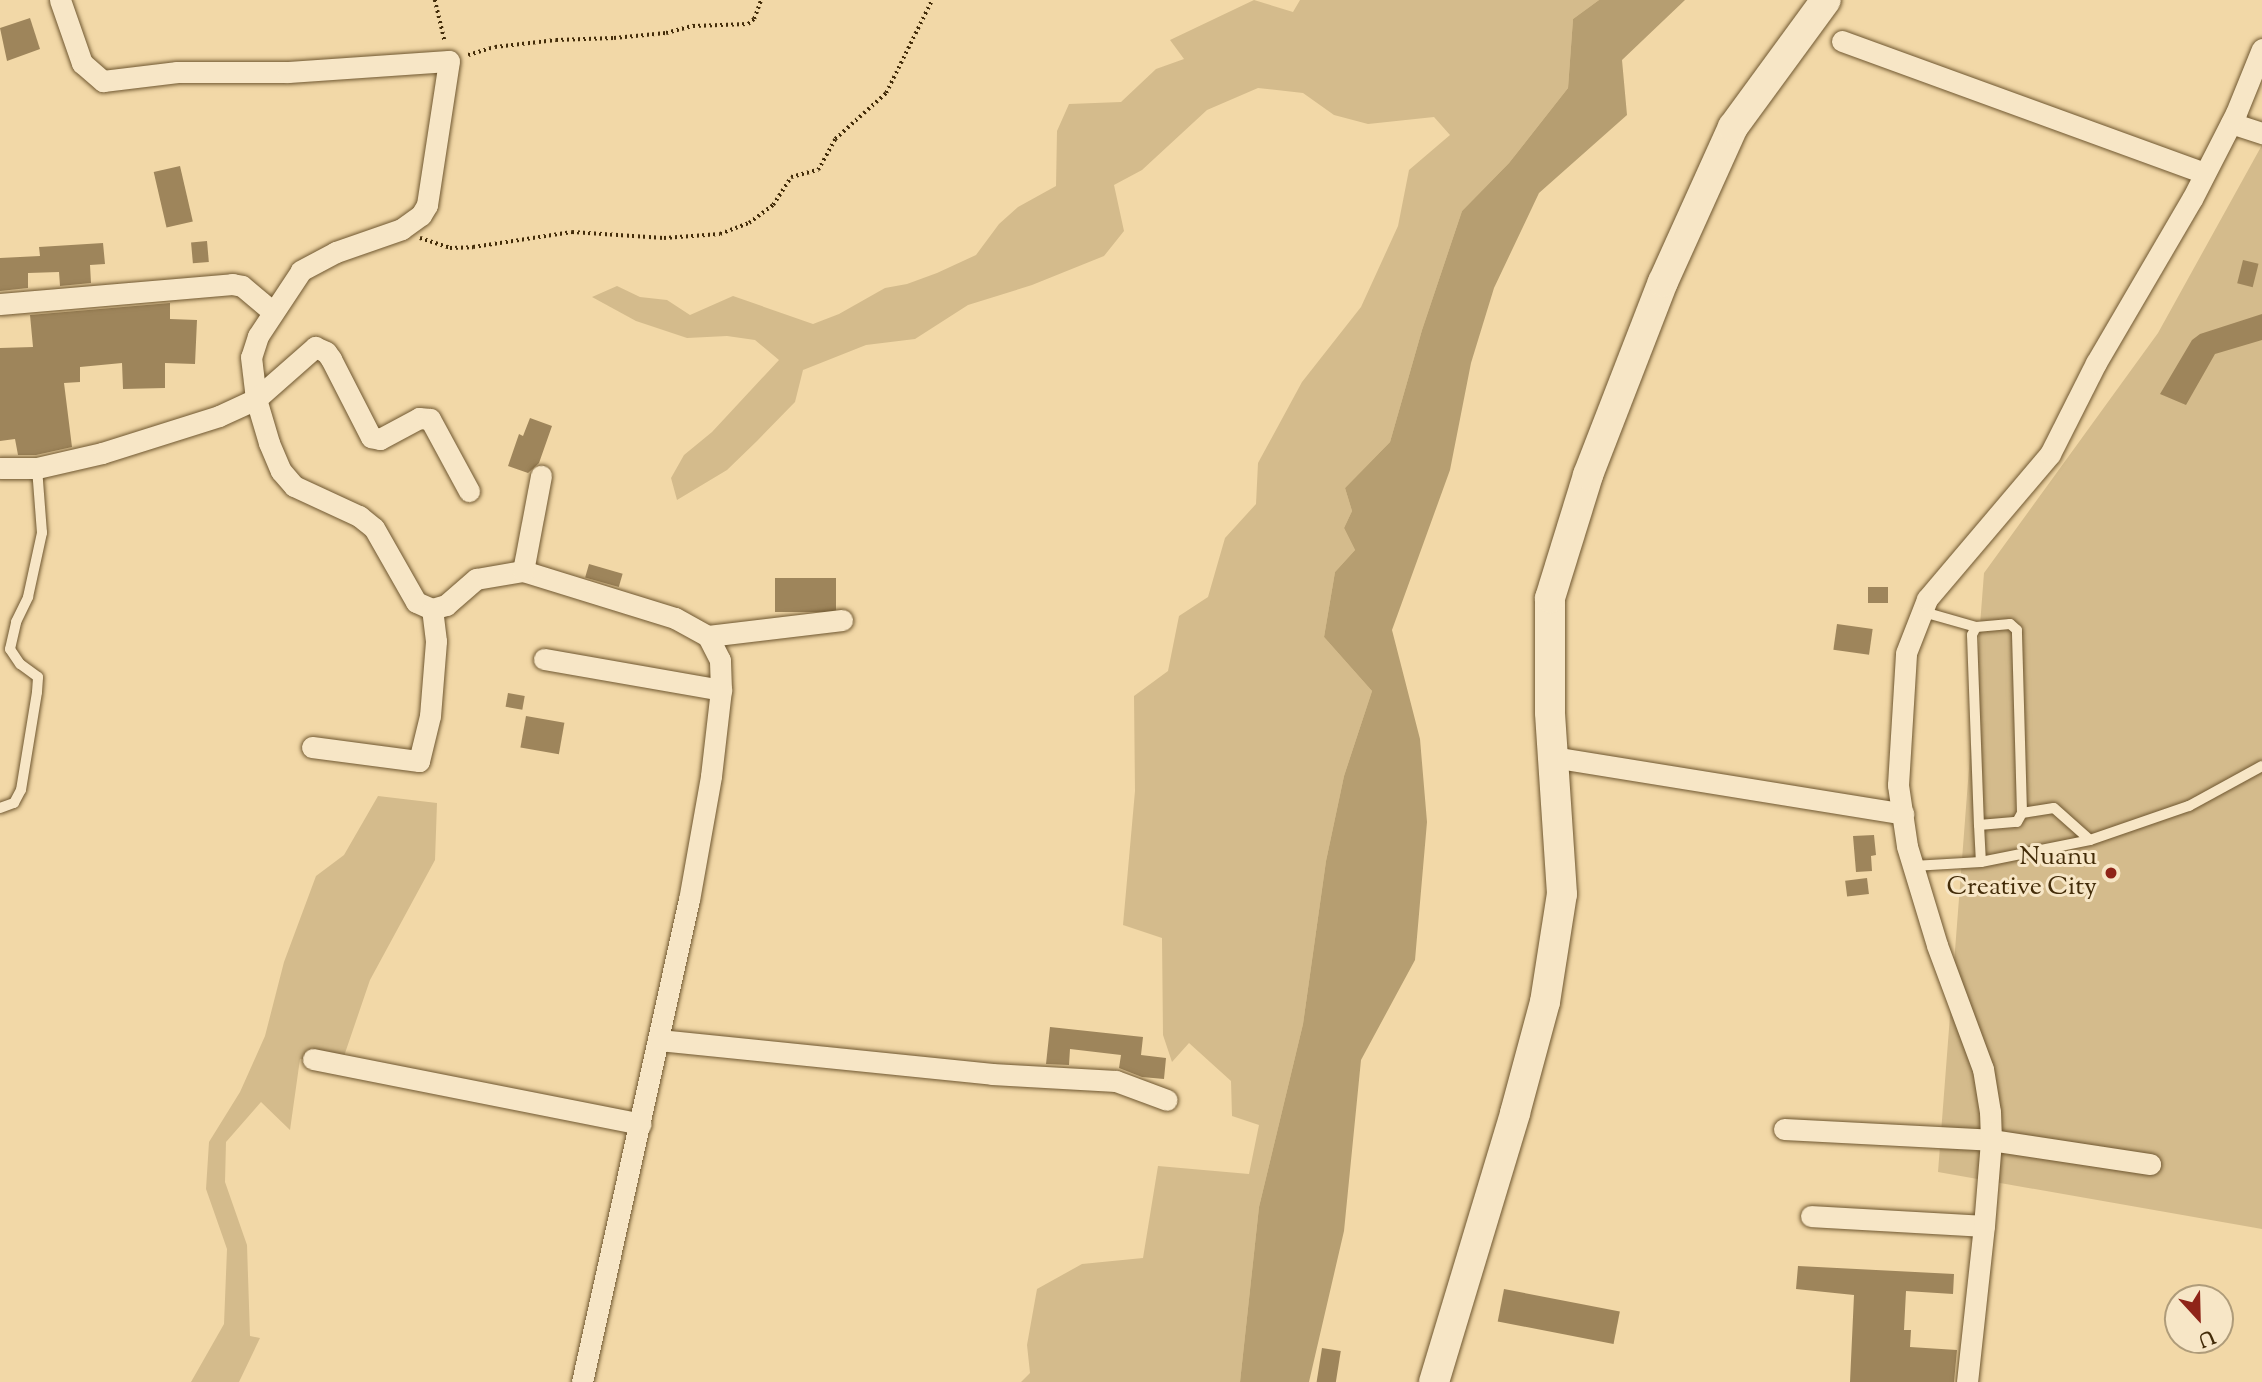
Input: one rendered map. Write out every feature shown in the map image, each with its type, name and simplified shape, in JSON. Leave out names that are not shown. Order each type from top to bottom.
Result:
[{"type":"street","points":[[60,0],[82,63],[103,81],[177,72],[288,72],[449,61],[428,205],[421,215],[402,229],[336,252],[301,271],[258,336],[251,357],[256,399],[268,443],[287,480],[294,486],[359,516],[374,528],[416,602],[432,609],[446,605],[476,579],[523,571],[675,618],[708,636],[720,660],[721,690],[711,776],[689,900],[582,1382]]},
{"type":"street","points":[[1434,1382],[1515,1113],[1545,1002],[1562,894],[1553,757],[1550,597],[1588,475],[1663,282],[1733,127],[1826,0]]},
{"type":"street","points":[[1843,41],[2205,173]]},
{"type":"street","points":[[1967,1382],[1992,1140],[1983,1069],[1937,945],[1913,866],[1903,814],[1898,785],[1906,653],[1920,611],[2050,454],[2096,363],[2205,173],[2231,123],[2262,49]]},
{"type":"street","points":[[2231,123],[2262,133]]},
{"type":"street","points":[[0,304],[232,284],[242,286],[273,313]]},
{"type":"street","points":[[0,468],[37,468],[102,453],[174,431],[256,399],[310,349],[320,348],[331,359],[372,437],[380,439],[419,418],[430,419],[469,491]]},
{"type":"street","points":[[523,571],[541,477]]},
{"type":"street","points":[[312,747],[419,761],[430,716],[436,641],[432,609]]},
{"type":"street","points":[[708,636],[842,620]]},
{"type":"street","points":[[544,659],[721,690]]},
{"type":"street","points":[[1553,757],[1903,814]]},
{"type":"street","points":[[659,1040],[992,1074],[1116,1081],[1167,1100]]},
{"type":"street","points":[[313,1059],[641,1124]]},
{"type":"street","points":[[1784,1129],[1992,1140],[2150,1164]]},
{"type":"street","points":[[1811,1216],[1984,1226]]},
{"type":"lane","points":[[0,808],[14,803],[21,790],[37,692],[38,677],[20,664],[10,649],[16,622],[28,597],[42,533],[37,468]]},
{"type":"lane","points":[[1920,611],[1976,627],[2010,624],[2017,630],[2022,813],[2017,822],[1979,825]]},
{"type":"lane","points":[[1976,627],[1972,635],[1981,862]]},
{"type":"lane","points":[[1913,866],[1981,862],[2090,840],[2189,806],[2262,766]]},
{"type":"lane","points":[[2022,813],[2054,808],[2090,840]]},
{"type":"path","points":[[435,0],[449,61],[495,47],[748,24],[754,19],[761,0]]},
{"type":"path","points":[[402,229],[429,243],[450,248],[572,232],[664,238],[720,234],[750,223],[773,205],[791,177],[818,170],[835,139],[886,93],[932,0]]},
{"type":"shaded area","points":[[1254,0],[1293,12],[1300,0],[1599,0],[1573,19],[1568,88],[1509,163],[1462,211],[1422,330],[1390,442],[1345,488],[1352,511],[1344,528],[1355,550],[1335,572],[1324,637],[1372,691],[1344,776],[1326,861],[1303,1024],[1259,1207],[1240,1382],[1021,1382],[1030,1373],[1027,1345],[1037,1289],[1082,1264],[1143,1258],[1158,1166],[1249,1174],[1259,1125],[1232,1116],[1231,1081],[1189,1043],[1172,1062],[1163,1035],[1162,938],[1123,925],[1135,791],[1134,696],[1168,671],[1179,616],[1208,597],[1225,538],[1256,504],[1258,463],[1302,382],[1361,307],[1398,226],[1409,170],[1450,135],[1434,117],[1368,124],[1334,115],[1303,93],[1258,88],[1207,110],[1142,170],[1114,185],[1124,231],[1104,256],[1032,285],[968,305],[915,339],[866,345],[803,370],[795,402],[727,470],[677,500],[671,478],[684,455],[712,432],[779,360],[755,340],[727,336],[687,338],[636,321],[592,297],[617,286],[640,297],[667,300],[690,315],[733,296],[813,324],[839,314],[885,288],[907,284],[937,273],[976,255],[999,224],[1018,207],[1056,186],[1057,131],[1069,104],[1121,102],[1156,69],[1184,59],[1170,40]]},
{"type":"shaded area","points":[[1599,0],[1685,0],[1622,60],[1627,115],[1539,193],[1494,288],[1471,363],[1450,470],[1392,630],[1420,739],[1427,822],[1415,960],[1361,1060],[1344,1231],[1309,1382],[1240,1382],[1259,1207],[1303,1024],[1326,861],[1344,776],[1372,691],[1324,637],[1335,572],[1355,550],[1344,528],[1352,511],[1345,488],[1390,442],[1422,330],[1462,211],[1509,163],[1568,88],[1573,19]]},
{"type":"shaded area","name":"Nuanu Creative City","points":[[2262,145],[2262,1229],[1938,1172],[1984,573],[2158,333]]},
{"type":"shaded area","points":[[378,796],[437,803],[435,860],[370,980],[342,1062],[300,1059],[290,1130],[261,1102],[226,1142],[225,1182],[247,1245],[250,1336],[260,1338],[239,1382],[191,1382],[224,1324],[227,1249],[206,1189],[209,1142],[240,1092],[265,1036],[284,962],[316,876],[344,855]]},
{"type":"building","points":[[30,18],[40,49],[7,61],[0,28]]},
{"type":"building","points":[[180,166],[193,222],[167,228],[154,172]]},
{"type":"building","points":[[207,241],[209,262],[193,263],[191,242]]},
{"type":"building","points":[[103,243],[105,264],[90,265],[91,283],[60,286],[59,272],[28,273],[28,288],[0,291],[0,258],[40,256],[39,247]]},
{"type":"building","points":[[2243,260],[2259,264],[2253,287],[2237,283]]},
{"type":"building","points":[[170,303],[170,319],[197,320],[195,364],[165,363],[165,388],[123,389],[122,363],[80,367],[80,382],[64,383],[72,447],[36,455],[18,455],[15,439],[0,441],[0,348],[33,347],[30,315]]},
{"type":"building","points":[[2262,314],[2262,340],[2215,354],[2186,405],[2160,394],[2192,340],[2200,334]]},
{"type":"building","points":[[530,418],[552,426],[539,463],[528,473],[508,466],[519,434],[523,436]]},
{"type":"building","points":[[589,564],[623,574],[619,587],[585,577]]},
{"type":"building","points":[[775,578],[836,578],[836,612],[775,612]]},
{"type":"building","points":[[1868,587],[1888,587],[1888,603],[1868,603]]},
{"type":"building","points":[[1837,624],[1873,629],[1869,655],[1833,650]]},
{"type":"building","points":[[508,693],[525,696],[522,710],[506,707]]},
{"type":"building","points":[[526,716],[564,723],[559,754],[520,748]]},
{"type":"building","points":[[1874,835],[1876,855],[1871,856],[1872,871],[1856,872],[1853,836]]},
{"type":"building","points":[[1867,878],[1869,894],[1847,897],[1845,881]]},
{"type":"building","points":[[1050,1027],[1143,1037],[1141,1055],[1166,1058],[1164,1079],[1142,1077],[1119,1068],[1121,1055],[1070,1049],[1069,1065],[1046,1064]]},
{"type":"building","points":[[1798,1266],[1954,1274],[1953,1294],[1906,1291],[1904,1330],[1911,1330],[1910,1347],[1957,1350],[1954,1382],[1850,1382],[1854,1295],[1796,1289]]},
{"type":"building","points":[[1504,1289],[1620,1312],[1614,1344],[1498,1321]]},
{"type":"building","points":[[1322,1348],[1341,1351],[1336,1382],[1317,1382]]},
{"type":"place","name":"Nuanu Creative City","points":[[2111,873]]}]
